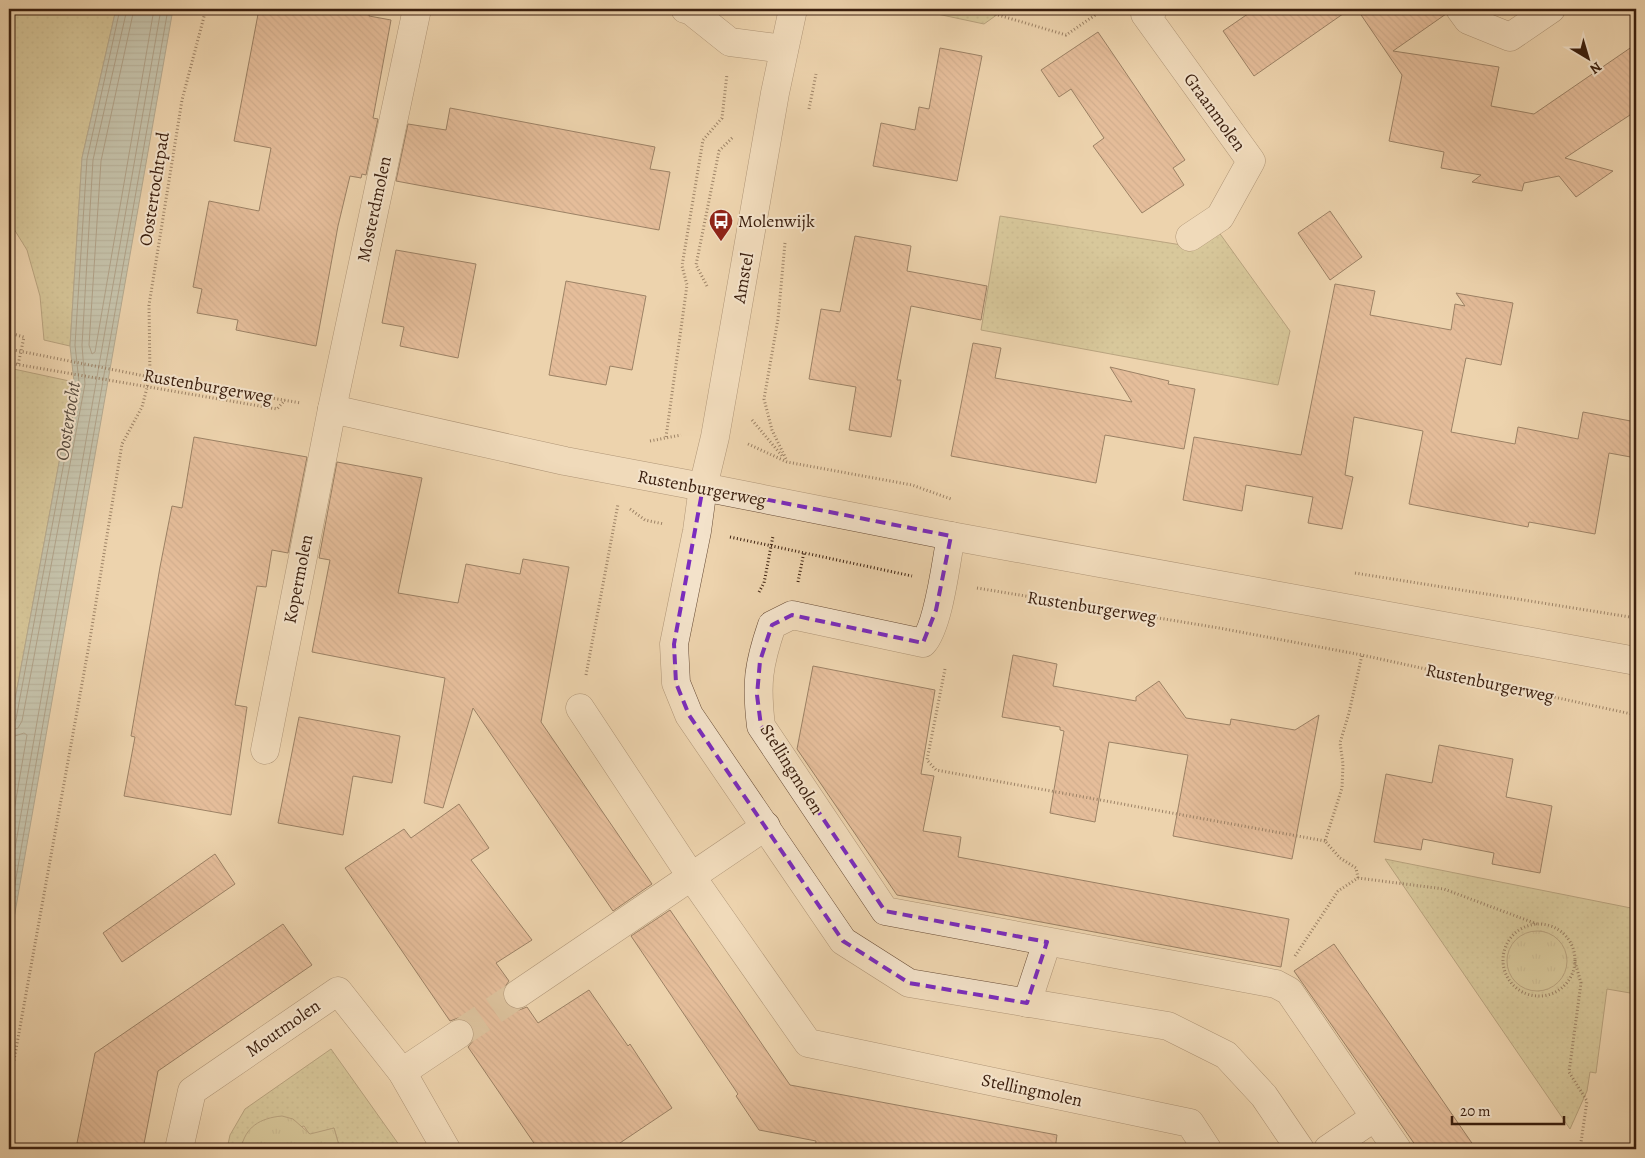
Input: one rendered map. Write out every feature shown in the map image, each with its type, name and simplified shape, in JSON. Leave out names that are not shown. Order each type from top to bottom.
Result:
[{"type":"street","name":"Mosterdmolen","points":[[332,409],[417,9]]},
{"type":"street","points":[[685,9],[690,10],[730,42],[784,49]]},
{"type":"street","name":"Amstel","points":[[703,487],[715,437],[784,49],[793,9]]},
{"type":"street","name":"Graanmolen","points":[[1153,9],[1145,14],[1251,161],[1220,217],[1190,236]]},
{"type":"street","points":[[1460,9],[1468,20],[1510,37],[1552,9]]},
{"type":"street","name":"Rustenburgerweg","points":[[332,409],[565,461],[951,536],[1636,661]]},
{"type":"street","name":"Kopermolen","points":[[265,750],[332,409]]},
{"type":"street","points":[[703,487],[674,644],[676,683],[689,715],[843,941],[909,983],[1168,1026],[1226,1055],[1264,1096],[1300,1149]]},
{"type":"street","points":[[923,643],[929,637],[951,536]]},
{"type":"street","name":"Stellingmolen","points":[[923,643],[792,615],[772,625],[760,661],[757,695],[761,726],[885,911],[1276,984],[1289,991],[1397,1149]]},
{"type":"street","name":"Stellingmolen","points":[[580,708],[691,876],[808,1043],[1190,1123],[1207,1149]]},
{"type":"street","points":[[518,994],[766,826]]},
{"type":"street","points":[[1027,1003],[1046,942]]},
{"type":"street","name":"Moutmolen","points":[[179,1149],[192,1091],[338,991],[402,1072],[446,1149]]},
{"type":"street","points":[[402,1072],[459,1034]]},
{"type":"street","points":[[1328,1149],[1375,1116]]},
{"type":"path","name":"Oostertochtpad","points":[[9,1088],[89,645],[122,444],[142,407],[148,387],[150,376],[149,305],[182,100],[206,9]]},
{"type":"path","points":[[978,9],[1066,35],[1104,9]]},
{"type":"path","points":[[666,437],[687,284],[682,266],[703,140],[722,118],[730,42]]},
{"type":"path","points":[[807,118],[817,72]]},
{"type":"path","points":[[755,600],[764,583],[787,462],[772,430],[764,399],[778,320],[786,241]]},
{"type":"path","points":[[9,332],[24,337],[18,365]]},
{"type":"path","name":"Rustenburgerweg","points":[[9,349],[285,400],[277,409],[48,369],[9,364]]},
{"type":"path","points":[[726,374],[747,414],[787,462],[912,485],[958,501]]},
{"type":"path","name":"Rustenburgerweg","points":[[580,708],[618,501],[645,520],[696,531],[772,545],[942,582],[1219,628],[1362,655],[1636,715]]},
{"type":"path","points":[[1352,572],[1636,618]]},
{"type":"path","points":[[923,643],[949,651],[928,760],[936,770],[1325,841],[1340,858],[1356,868],[1358,878]]},
{"type":"path","points":[[1325,841],[1342,788],[1343,764],[1340,743],[1362,655]]},
{"type":"path","points":[[1276,984],[1338,891],[1358,878],[1444,889],[1537,924],[1554,928],[1568,939],[1573,950],[1581,983],[1568,1072],[1587,1102],[1580,1149]]},
{"type":"path","points":[[1537,924],[1526,926],[1516,933],[1508,942],[1503,953],[1503,965],[1506,976],[1513,986],[1522,992],[1534,996],[1546,996],[1566,984],[1572,974],[1575,961]]},
{"type":"highlighted area","points":[[703,487],[951,536],[936,610],[923,643],[792,615],[772,625],[760,661],[757,695],[761,726],[885,911],[1047,942],[1027,1003],[909,983],[843,941],[689,715],[676,683],[674,644]]},
{"type":"green space","points":[[9,9],[116,9],[82,158],[70,346],[44,340],[40,296],[27,250],[9,221]]},
{"type":"green space","points":[[914,9],[1005,9],[984,24]]},
{"type":"green space","points":[[1000,216],[1188,246],[1218,231],[1290,331],[1278,385],[981,330]]},
{"type":"green space","points":[[9,368],[74,382],[9,732]]},
{"type":"green space","points":[[1385,859],[1636,909],[1636,994],[1607,989],[1596,1073],[1590,1072],[1587,1091],[1570,1129]],"holes":[[[1541,931],[1550,934],[1560,942],[1564,953],[1563,976],[1548,989],[1538,991],[1509,969],[1510,955],[1516,944],[1527,935]]]},
{"type":"green space","points":[[1537,931],[1553,936],[1558,940],[1562,945],[1567,961],[1562,977],[1558,982],[1553,986],[1537,991],[1521,986],[1516,982],[1512,977],[1507,961],[1512,945],[1516,940],[1521,936]]},
{"type":"green space","points":[[331,1049],[402,1149],[340,1149],[334,1128],[310,1135],[304,1126],[243,1141],[241,1149],[227,1149],[230,1135],[245,1109]]},
{"type":"green space","points":[[282,1116],[293,1119],[310,1134],[334,1128],[340,1149],[241,1149],[250,1129],[267,1119]]},
{"type":"water","name":"Oostertocht","points":[[116,9],[173,9],[9,947],[9,732],[74,382],[70,346],[82,158]]},
{"type":"building","points":[[259,9],[370,9],[369,16],[391,20],[373,118],[378,119],[366,175],[362,174],[361,178],[350,176],[338,226],[316,346],[236,330],[238,320],[197,313],[202,289],[193,287],[209,201],[259,211],[271,148],[234,141]]},
{"type":"building","points":[[1255,9],[1350,9],[1254,76],[1223,31]]},
{"type":"building","points":[[1357,9],[1445,9],[1446,14],[1393,51],[1499,67],[1491,106],[1534,114],[1636,44],[1636,111],[1565,158],[1613,171],[1576,197],[1559,176],[1524,183],[1522,191],[1472,182],[1481,175],[1441,168],[1444,152],[1389,141],[1402,75]]},
{"type":"building","points":[[1098,32],[1185,160],[1173,168],[1184,185],[1142,213],[1093,146],[1104,138],[1071,89],[1059,97],[1041,70]]},
{"type":"building","points":[[940,48],[982,56],[957,181],[873,166],[881,123],[915,130],[919,107],[929,109]]},
{"type":"building","points":[[450,108],[655,147],[650,169],[670,172],[659,230],[396,181],[408,124],[446,130]]},
{"type":"building","points":[[1330,211],[1362,257],[1330,280],[1298,233]]},
{"type":"building","points":[[855,236],[911,246],[907,271],[987,286],[981,320],[911,306],[897,380],[901,380],[891,437],[849,430],[856,387],[809,379],[821,309],[840,312]]},
{"type":"building","points":[[396,250],[476,264],[458,358],[400,346],[404,327],[382,323]]},
{"type":"building","points":[[566,281],[646,296],[632,370],[610,366],[606,385],[549,375]]},
{"type":"building","points":[[1335,284],[1375,291],[1370,315],[1451,330],[1455,304],[1465,306],[1456,293],[1513,303],[1501,365],[1466,358],[1451,432],[1515,444],[1518,427],[1578,439],[1583,412],[1636,422],[1636,458],[1609,453],[1595,534],[1529,522],[1528,527],[1409,504],[1423,431],[1354,417],[1345,475],[1353,477],[1342,529],[1308,523],[1313,497],[1246,485],[1242,511],[1183,500],[1194,437],[1301,455]]},
{"type":"building","points":[[973,343],[1001,348],[995,378],[1132,402],[1110,367],[1169,381],[1168,384],[1195,389],[1184,449],[1105,435],[1096,483],[951,456]]},
{"type":"building","points":[[194,437],[307,457],[288,553],[272,550],[266,587],[257,586],[235,705],[247,707],[231,815],[124,796],[135,737],[131,736],[160,567],[172,506],[182,508]]},
{"type":"building","points":[[337,462],[422,478],[398,593],[458,603],[466,564],[520,574],[523,559],[569,567],[541,722],[652,884],[613,911],[473,708],[443,808],[424,803],[445,678],[312,652],[330,560],[319,558]]},
{"type":"building","points":[[1013,655],[1057,664],[1053,686],[1136,701],[1136,697],[1159,681],[1186,718],[1230,725],[1231,719],[1295,730],[1319,715],[1292,859],[1173,836],[1188,755],[1109,742],[1095,822],[1050,813],[1064,731],[1060,730],[1060,727],[1002,717]]},
{"type":"building","points":[[813,666],[935,690],[921,774],[934,776],[923,831],[961,837],[958,857],[1289,919],[1281,967],[897,895],[797,749]]},
{"type":"building","points":[[299,717],[400,736],[392,783],[353,776],[343,835],[278,823]]},
{"type":"building","points":[[1439,745],[1513,759],[1506,797],[1552,806],[1540,873],[1492,864],[1494,853],[1423,839],[1421,850],[1374,842],[1386,774],[1432,783]]},
{"type":"building","points":[[459,804],[489,848],[471,860],[532,940],[496,963],[509,981],[502,995],[505,1003],[519,1010],[527,1007],[538,1023],[589,990],[628,1046],[630,1044],[672,1108],[611,1149],[538,1149],[468,1047],[473,1041],[475,1033],[472,1025],[466,1020],[458,1018],[450,1021],[345,868],[404,829],[411,838]]},
{"type":"building","points":[[215,854],[235,884],[122,962],[103,933]]},
{"type":"building","points":[[670,910],[790,1085],[1057,1135],[1055,1149],[815,1149],[816,1141],[759,1130],[736,1096],[738,1094],[631,936]]},
{"type":"building","points":[[283,924],[312,965],[158,1071],[143,1149],[92,1149],[92,1146],[77,1143],[95,1053]]},
{"type":"building","points":[[1334,944],[1476,1149],[1418,1149],[1294,971]]},
{"type":"tunnel","points":[[459,1034],[518,994]]},
{"type":"place","name":"Molenwijk","points":[[721,242]]}]
